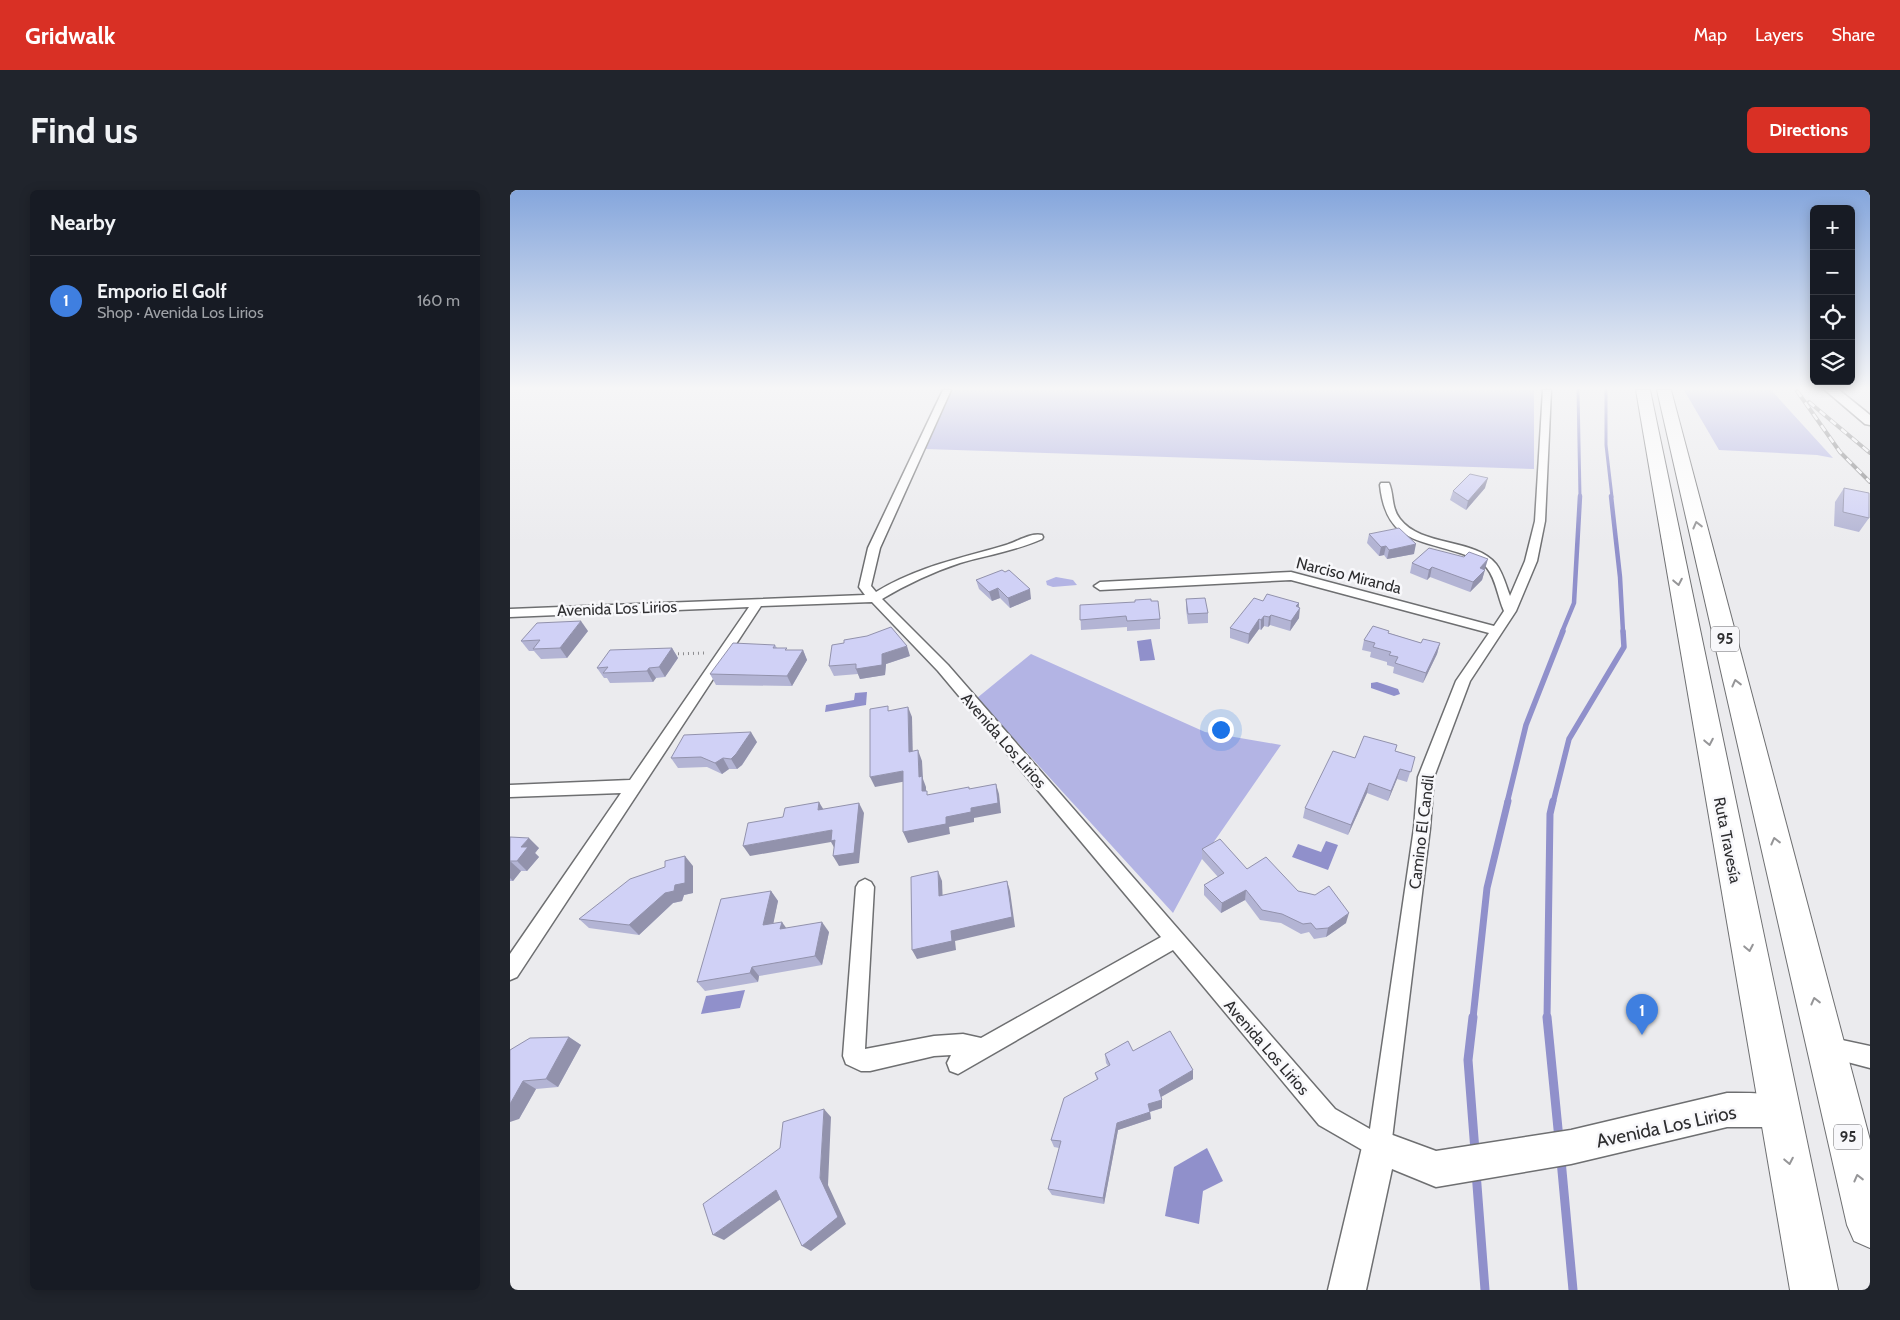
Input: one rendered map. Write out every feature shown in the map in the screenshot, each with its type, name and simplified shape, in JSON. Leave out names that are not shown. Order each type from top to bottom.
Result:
[{"type":"highway","name":"Ruta Travesía","points":[[1653,441],[1814,1290]]},
{"type":"highway","name":"95","points":[[1677,441],[1870,1226]]},
{"type":"street","points":[[923,441],[874,548],[865,587],[875,598],[895,585],[938,567],[1008,549],[1038,537]]},
{"type":"street","name":"Camino El Candil","points":[[1379,1147],[1422,828],[1426,776],[1463,681],[1510,612],[1531,561],[1540,521],[1544,441]]},
{"type":"street","points":[[1385,485],[1390,514],[1400,525],[1423,538],[1474,554],[1490,565],[1510,612]]},
{"type":"street","name":"Narciso Miranda","points":[[1100,586],[1291,576],[1498,631]]},
{"type":"street","name":"Avenida Los Lirios","points":[[510,612],[875,598],[943,668],[1327,1117],[1379,1147],[1436,1169],[1560,1148],[1727,1110],[1762,1110],[1780,1113]]},
{"type":"street","points":[[510,971],[758,602]]},
{"type":"street","points":[[510,791],[635,786]]},
{"type":"street","points":[[865,887],[854,1056],[861,1060],[870,1060],[934,1046],[962,1044],[983,1049]]},
{"type":"street","points":[[958,1063],[1175,938]]},
{"type":"street","points":[[1826,1048],[1870,1057]]},
{"type":"street","points":[[1347,1290],[1379,1147]]},
{"type":"path","points":[[671,654],[710,653]]},
{"type":"shaded area","points":[[928,441],[1534,441],[1534,469],[925,449]]},
{"type":"shaded area","points":[[1714,441],[1818,441],[1833,458],[1817,455],[1719,450]]},
{"type":"shaded area","points":[[1056,577],[1073,580],[1077,585],[1053,587],[1047,585],[1046,581]]},
{"type":"shaded area","points":[[1151,639],[1155,660],[1140,661],[1137,641]]},
{"type":"shaded area","points":[[1031,654],[1205,732],[1281,745],[1202,859],[1173,913],[977,698]]},
{"type":"shaded area","points":[[1377,682],[1398,689],[1400,694],[1394,696],[1371,688],[1371,683]]},
{"type":"shaded area","points":[[867,692],[866,705],[825,712],[826,705],[854,700],[855,693]]},
{"type":"shaded area","points":[[1326,841],[1338,845],[1328,870],[1292,857],[1298,844],[1321,852]]},
{"type":"shaded area","points":[[745,990],[740,1008],[701,1014],[706,996]]},
{"type":"shaded area","points":[[1207,1148],[1223,1181],[1203,1191],[1199,1224],[1165,1216],[1174,1167]]},
{"type":"building","points":[[1470,474],[1488,478],[1468,501],[1453,491]]},
{"type":"building","points":[[1844,488],[1869,493],[1869,518],[1843,512]]},
{"type":"building","points":[[1399,528],[1416,544],[1389,550],[1386,546],[1381,547],[1369,534]]},
{"type":"building","points":[[1429,548],[1464,557],[1469,552],[1488,559],[1480,568],[1485,570],[1473,582],[1432,567],[1429,570],[1412,563]]},
{"type":"building","points":[[1002,570],[1005,572],[1009,570],[1030,589],[1008,598],[998,588],[989,592],[976,580]]},
{"type":"building","points":[[1267,594],[1299,603],[1296,606],[1300,608],[1291,621],[1271,615],[1269,617],[1264,616],[1261,620],[1259,619],[1249,634],[1230,628],[1254,598],[1263,601]]},
{"type":"building","points":[[1205,598],[1208,613],[1188,614],[1186,599]]},
{"type":"building","points":[[1151,599],[1151,601],[1158,601],[1160,619],[1127,621],[1126,616],[1080,620],[1080,605],[1135,602],[1135,600]]},
{"type":"building","points":[[581,621],[560,648],[533,649],[540,640],[521,641],[537,623]]},
{"type":"building","points":[[1373,626],[1389,631],[1388,633],[1421,643],[1423,639],[1440,643],[1426,673],[1395,663],[1398,657],[1389,655],[1391,652],[1373,647],[1375,643],[1364,640]]},
{"type":"building","points":[[891,627],[907,646],[882,654],[882,665],[856,669],[856,664],[829,666],[832,645],[844,643],[844,640],[867,636]]},
{"type":"building","points":[[733,643],[775,645],[773,648],[803,650],[787,676],[710,674]]},
{"type":"building","points":[[672,648],[659,667],[649,668],[647,671],[603,673],[608,667],[597,668],[610,650]]},
{"type":"building","points":[[888,706],[888,711],[908,707],[909,752],[918,750],[919,777],[922,776],[922,791],[927,791],[927,795],[996,784],[998,803],[971,808],[971,812],[946,817],[946,824],[903,832],[903,771],[870,777],[870,709]]},
{"type":"building","points":[[751,732],[731,759],[723,758],[715,763],[701,757],[671,758],[684,735]]},
{"type":"building","points":[[1364,736],[1397,745],[1395,751],[1415,757],[1411,772],[1400,769],[1391,791],[1369,783],[1351,825],[1305,808],[1333,751],[1355,758]]},
{"type":"building","points":[[819,802],[818,810],[859,803],[854,853],[833,856],[835,840],[831,841],[832,830],[743,846],[748,823],[783,817],[785,808]]},
{"type":"building","points":[[510,837],[529,838],[521,847],[528,847],[517,861],[510,861]]},
{"type":"building","points":[[1220,839],[1247,869],[1266,857],[1298,891],[1315,895],[1329,886],[1349,913],[1328,928],[1316,929],[1311,923],[1303,924],[1282,914],[1262,910],[1246,890],[1222,903],[1204,885],[1224,873],[1202,849]]},
{"type":"building","points":[[685,856],[685,883],[675,885],[674,891],[665,893],[629,925],[579,919],[630,879],[665,867],[665,861]]},
{"type":"building","points":[[938,871],[939,896],[1007,881],[1012,917],[951,931],[952,941],[912,950],[911,877]]},
{"type":"building","points":[[771,891],[763,925],[782,922],[780,929],[822,922],[815,956],[752,967],[750,973],[697,982],[721,899]]},
{"type":"building","points":[[1170,1031],[1193,1070],[1159,1090],[1162,1100],[1148,1104],[1150,1112],[1117,1123],[1103,1198],[1048,1189],[1061,1141],[1051,1140],[1064,1098],[1098,1079],[1095,1073],[1110,1065],[1105,1054],[1128,1041],[1133,1051]]},
{"type":"building","points":[[569,1037],[546,1079],[523,1081],[510,1104],[510,1050],[530,1038]]},
{"type":"building","points":[[824,1109],[820,1178],[838,1217],[802,1246],[776,1190],[713,1235],[703,1204],[780,1148],[783,1122]]},
{"type":"waterway","points":[[1579,441],[1580,496]]},
{"type":"waterway","points":[[1606,441],[1612,497]]},
{"type":"waterway","points":[[1562,632],[1574,603],[1580,496]]},
{"type":"waterway","points":[[1611,496],[1620,577],[1623,632]]},
{"type":"waterway","points":[[1507,803],[1526,725],[1563,631]]},
{"type":"waterway","points":[[1553,803],[1569,739],[1624,647],[1623,631]]},
{"type":"waterway","points":[[1473,1018],[1487,888],[1508,801]]},
{"type":"waterway","points":[[1547,1017],[1550,814],[1553,801]]},
{"type":"waterway","points":[[1473,1017],[1468,1060],[1475,1151]]},
{"type":"waterway","points":[[1547,1017],[1559,1139]]},
{"type":"waterway","points":[[1561,1160],[1573,1290]]},
{"type":"waterway","points":[[1476,1172],[1485,1290]]},
{"type":"railway","points":[[1832,441],[1840,452],[1870,482]]},
{"type":"railway","points":[[1856,441],[1870,453]]},
{"type":"place","name":"Emporio El Golf","points":[[1642,1035]]}]
